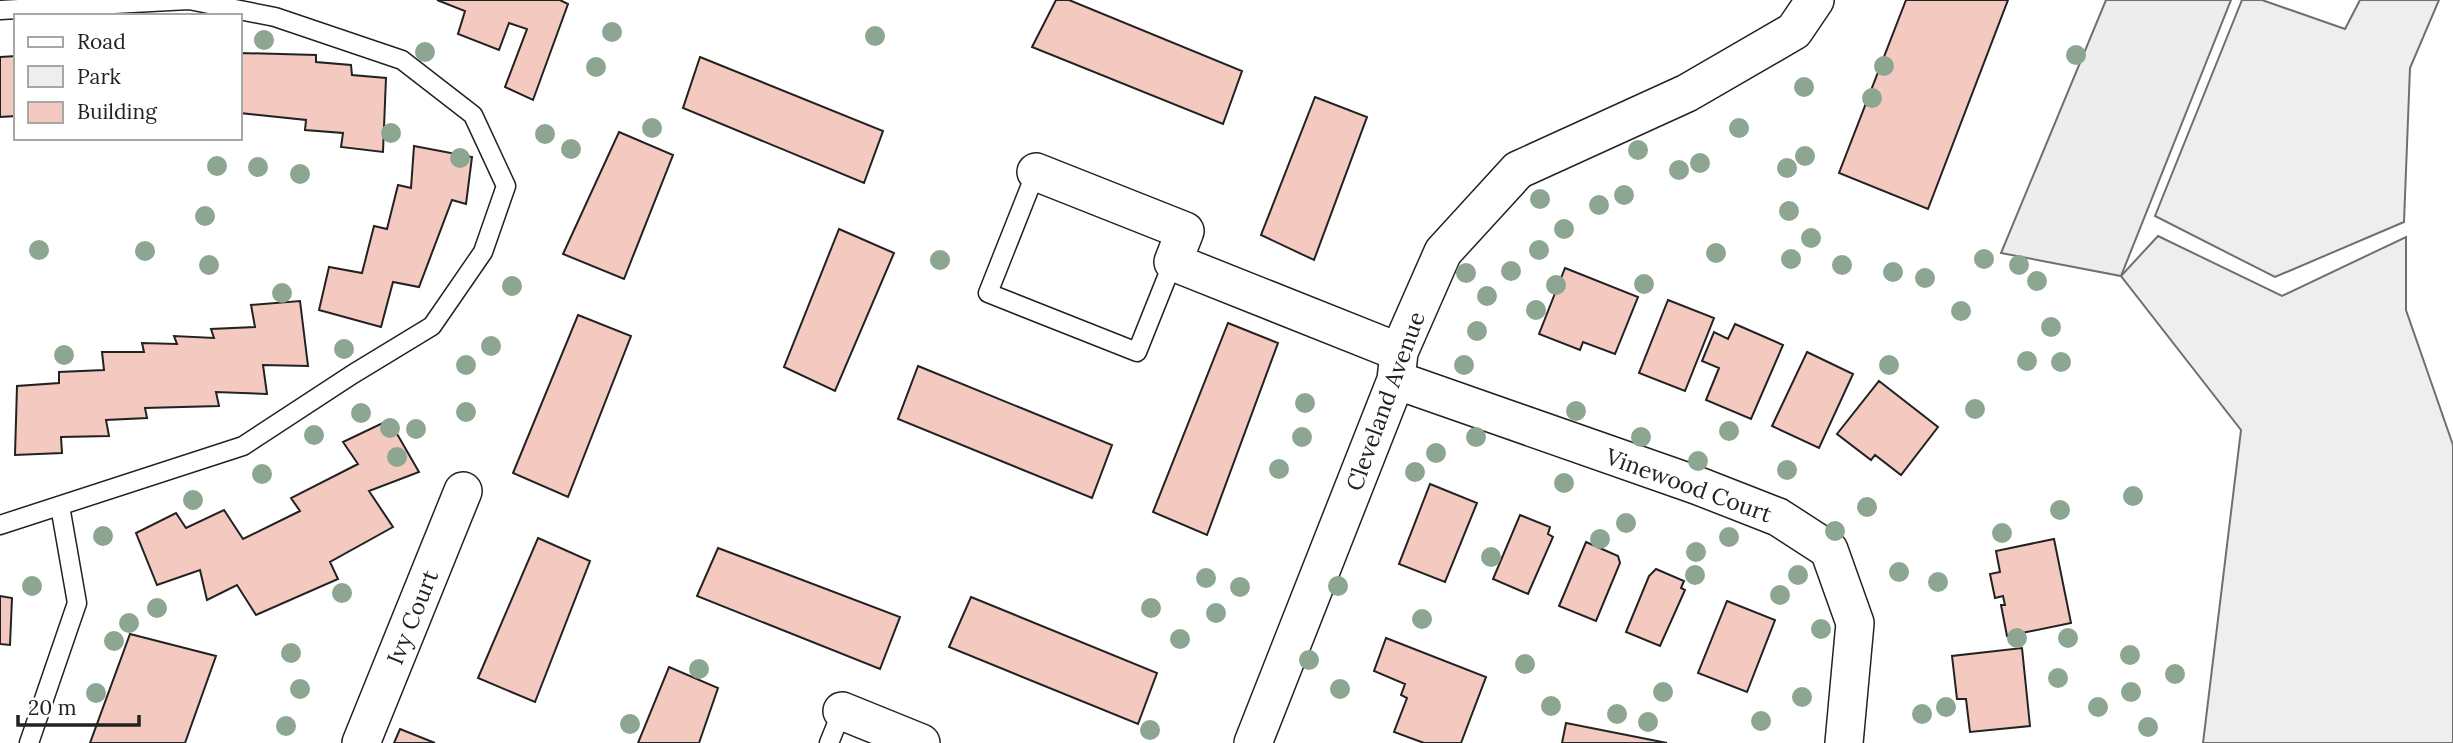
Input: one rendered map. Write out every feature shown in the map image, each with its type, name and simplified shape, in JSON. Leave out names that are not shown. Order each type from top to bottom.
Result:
[{"type":"street","name":"Cleveland Avenue","points":[[1254,743],[1443,252],[1518,170],[1687,93],[1794,31],[1815,0]]},
{"type":"street","points":[[1036,172],[1185,231],[1172,262]]},
{"type":"street","name":"Vinewood Court","points":[[1172,262],[1398,366],[1778,517],[1829,550],[1855,623],[1844,743]]},
{"type":"street","name":"Ivy Court","points":[[361,743],[463,491]]},
{"type":"street","points":[[836,727],[921,743]]},
{"type":"lane","points":[[0,10],[190,0],[275,17],[401,60],[473,115],[506,186],[483,252],[432,326],[243,446],[0,525]]},
{"type":"lane","points":[[1036,172],[988,293],[1137,352],[1172,262]]},
{"type":"lane","points":[[29,743],[77,603],[60,506]]},
{"type":"green space","points":[[2242,0],[2262,0],[2345,29],[2360,0],[2439,0],[2410,68],[2404,222],[2275,277],[2155,216]]},
{"type":"green space","points":[[2158,236],[2282,296],[2406,237],[2406,310],[2453,445],[2453,743],[2203,743],[2241,430],[2121,276]]},
{"type":"shaded area","points":[[2106,0],[2231,0],[2121,276],[2001,253]]},
{"type":"building","points":[[437,0],[560,0],[568,4],[533,100],[505,87],[527,29],[509,23],[499,50],[458,34],[465,11]]},
{"type":"building","points":[[1056,0],[1069,0],[1242,71],[1223,124],[1032,47]]},
{"type":"building","points":[[1906,0],[2008,0],[1928,209],[1839,173]]},
{"type":"building","points":[[242,53],[316,55],[316,62],[351,65],[352,75],[386,78],[383,152],[341,147],[343,133],[305,130],[306,120],[242,113]]},
{"type":"building","points":[[14,56],[14,116],[0,117],[0,57]]},
{"type":"building","points":[[700,57],[883,131],[864,183],[683,108]]},
{"type":"building","points":[[1315,97],[1367,117],[1314,260],[1261,235]]},
{"type":"building","points":[[619,132],[673,155],[624,279],[563,254]]},
{"type":"building","points":[[414,146],[472,157],[466,204],[452,200],[419,287],[393,282],[381,327],[319,310],[329,267],[362,273],[374,226],[387,229],[398,185],[411,188]]},
{"type":"building","points":[[839,229],[894,253],[835,391],[784,367]]},
{"type":"building","points":[[1565,268],[1638,297],[1615,354],[1583,342],[1580,350],[1539,334]]},
{"type":"building","points":[[1668,300],[1714,318],[1685,391],[1639,373]]},
{"type":"building","points":[[300,301],[308,366],[263,365],[267,394],[216,392],[219,406],[145,408],[147,418],[106,420],[109,436],[61,437],[62,453],[15,455],[17,386],[59,383],[59,372],[104,370],[102,352],[144,352],[142,343],[177,344],[174,336],[214,338],[211,329],[255,327],[251,305]]},
{"type":"building","points":[[578,315],[631,336],[568,497],[513,473]]},
{"type":"building","points":[[1228,323],[1278,343],[1207,535],[1153,512]]},
{"type":"building","points":[[1735,324],[1783,345],[1751,419],[1706,400],[1719,368],[1702,361],[1714,332],[1728,339]]},
{"type":"building","points":[[1807,352],[1853,374],[1819,448],[1772,426]]},
{"type":"building","points":[[918,366],[1112,445],[1092,498],[898,419]]},
{"type":"building","points":[[1879,381],[1938,427],[1901,475],[1875,455],[1871,460],[1837,434]]},
{"type":"building","points":[[389,420],[419,472],[369,491],[393,527],[330,562],[338,579],[256,615],[237,585],[207,600],[200,570],[157,585],[136,533],[176,513],[186,528],[224,510],[243,539],[300,511],[291,498],[358,464],[343,442]]},
{"type":"building","points":[[1430,484],[1477,503],[1445,582],[1399,564]]},
{"type":"building","points":[[1520,515],[1550,527],[1548,534],[1553,537],[1528,594],[1493,579]]},
{"type":"building","points":[[538,538],[590,561],[535,702],[478,678]]},
{"type":"building","points":[[2054,539],[2071,623],[2007,636],[2001,605],[2005,605],[2003,596],[1995,598],[1990,574],[2000,572],[1996,551]]},
{"type":"building","points":[[1586,542],[1618,556],[1620,563],[1596,621],[1559,606]]},
{"type":"building","points":[[718,548],[900,617],[880,669],[697,596]]},
{"type":"building","points":[[1656,569],[1684,581],[1681,588],[1685,590],[1660,646],[1626,632],[1649,576]]},
{"type":"building","points":[[0,596],[12,598],[10,645],[0,644]]},
{"type":"building","points":[[971,597],[1157,673],[1138,724],[949,647]]},
{"type":"building","points":[[1727,601],[1775,620],[1747,692],[1698,673]]},
{"type":"building","points":[[130,634],[216,656],[185,743],[90,743]]},
{"type":"building","points":[[1386,638],[1486,677],[1461,743],[1424,743],[1394,732],[1407,698],[1401,695],[1405,684],[1374,671]]},
{"type":"building","points":[[2022,648],[2030,726],[1970,732],[1966,699],[1957,699],[1952,656]]},
{"type":"building","points":[[669,667],[718,688],[699,743],[638,743]]},
{"type":"building","points":[[1566,723],[1667,743],[1562,743]]},
{"type":"building","points":[[400,729],[435,743],[394,743]]}]
